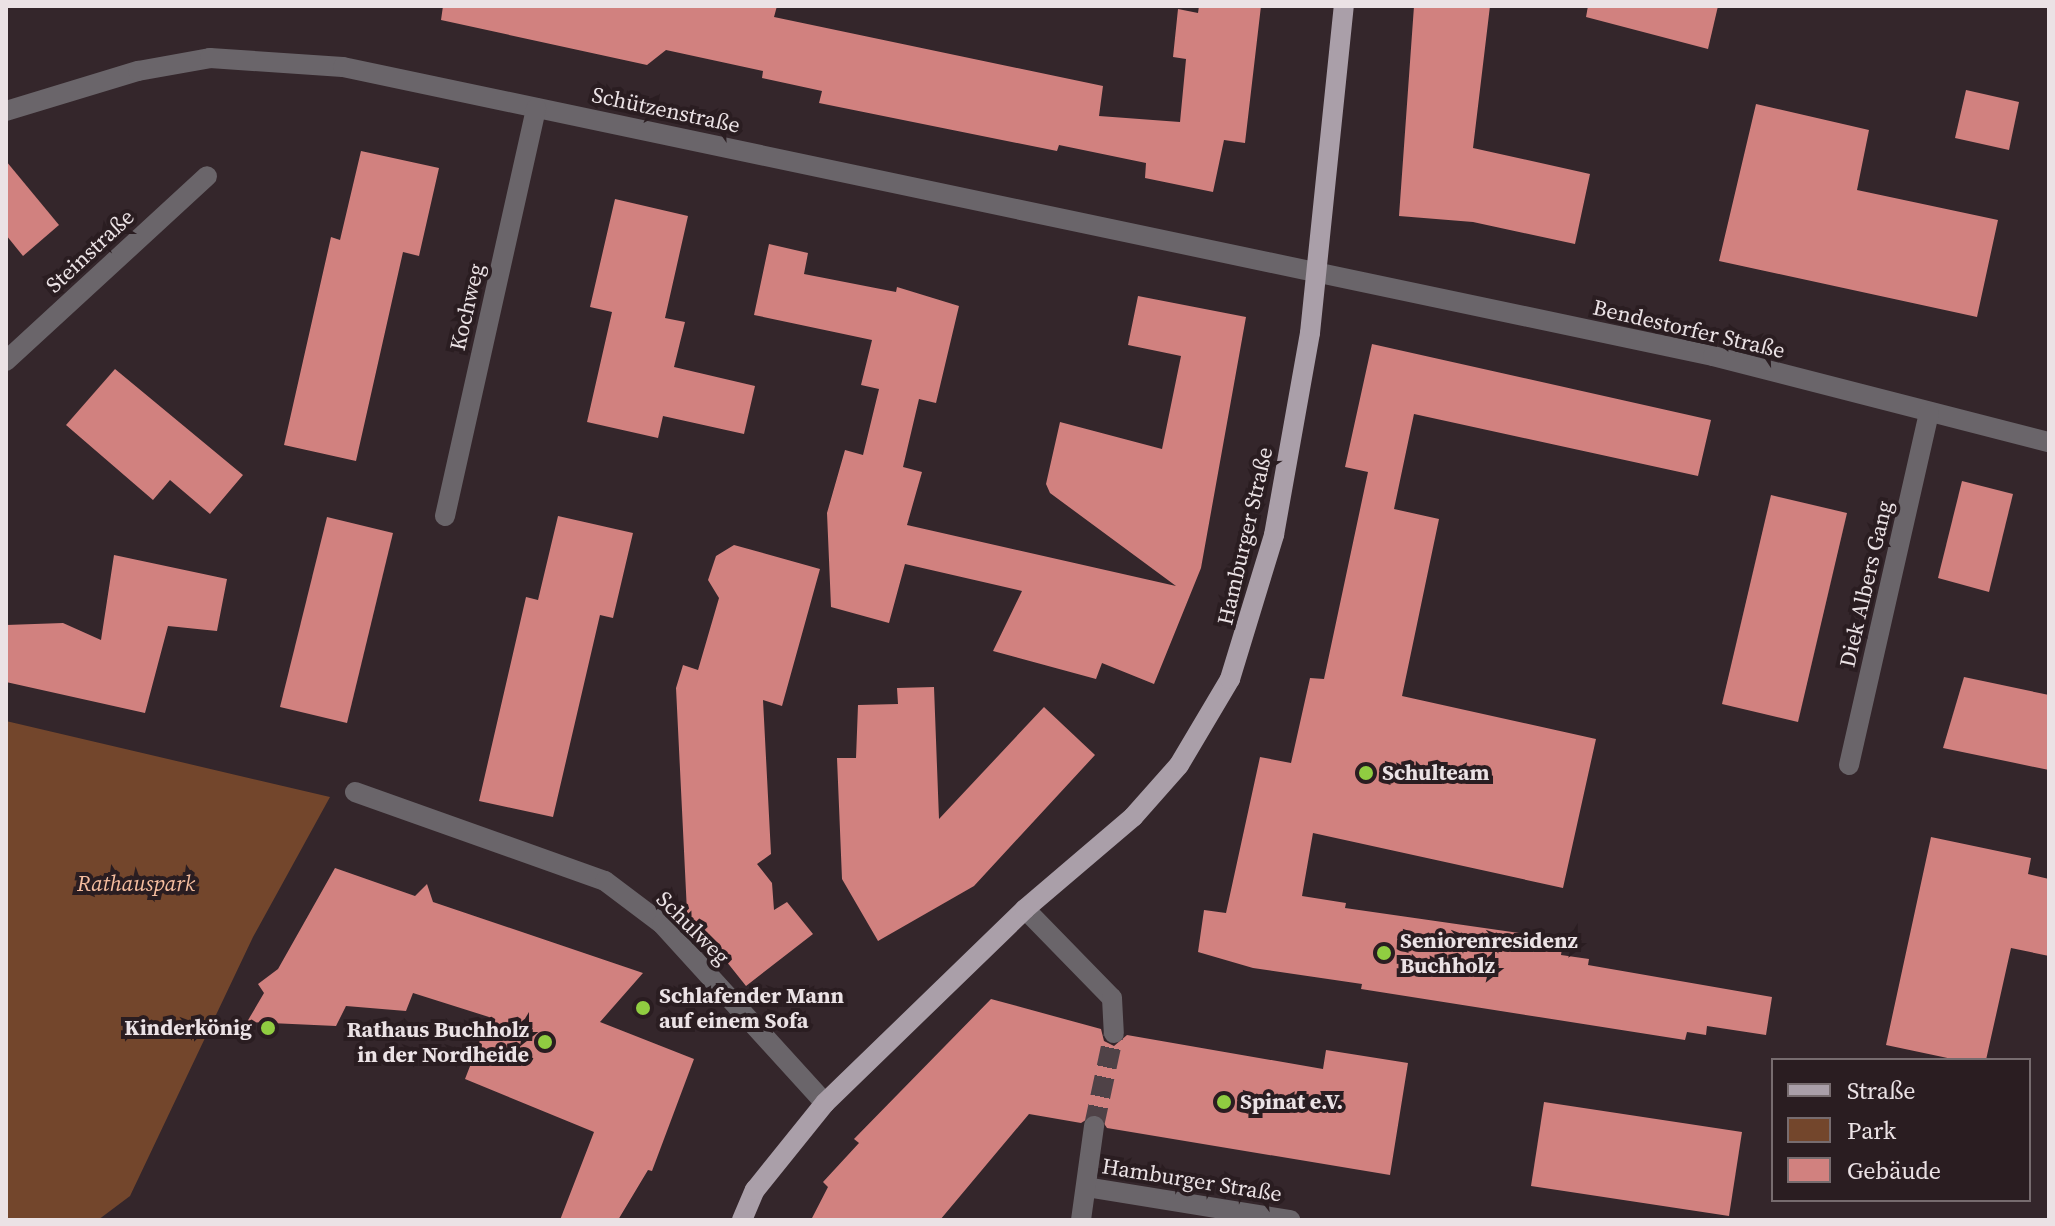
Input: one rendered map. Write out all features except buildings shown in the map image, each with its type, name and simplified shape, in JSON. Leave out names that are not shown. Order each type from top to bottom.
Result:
[{"type":"main road","name":"Hamburger Straße","points":[[742,1220],[755,1190],[825,1103],[1025,909],[1133,817],[1179,765],[1230,679],[1274,535],[1317,270],[1344,6]]},
{"type":"street","name":"Schützenstraße","points":[[6,111],[138,71],[210,58],[343,67],[1317,270]]},
{"type":"street","name":"Kochweg","points":[[445,516],[536,108]]},
{"type":"street","name":"Steinstraße","points":[[6,361],[207,176]]},
{"type":"street","name":"Bendestorfer Straße","points":[[1317,270],[1713,356],[2049,442]]},
{"type":"street","name":"Diek Albers Gang","points":[[1849,765],[1929,413]]},
{"type":"street","name":"Schulweg","points":[[355,792],[605,881],[662,924],[825,1103]]},
{"type":"street","points":[[1025,909],[1112,998],[1114,1033]]},
{"type":"street","points":[[1081,1220],[1094,1126]]},
{"type":"street","name":"Hamburger Straße","points":[[1086,1187],[1290,1220]]},
{"type":"green space","name":"Rathauspark","points":[[6,721],[330,797],[253,937],[130,1196],[98,1220],[6,1219]]},
{"type":"tunnel","points":[[1094,1126],[1114,1033]]},
{"type":"place","name":"Schulteam","points":[[1366,773]]},
{"type":"place","name":"Seniorenresidenz Buchholz","points":[[1384,953]]},
{"type":"place","name":"Schlafender Mann auf einem Sofa","points":[[643,1008]]},
{"type":"place","name":"Kinderkönig","points":[[268,1028]]},
{"type":"place","name":"Rathaus Buchholz in der Nordheide","points":[[545,1042]]},
{"type":"place","name":"Spinat e.V.","points":[[1224,1102]]}]
